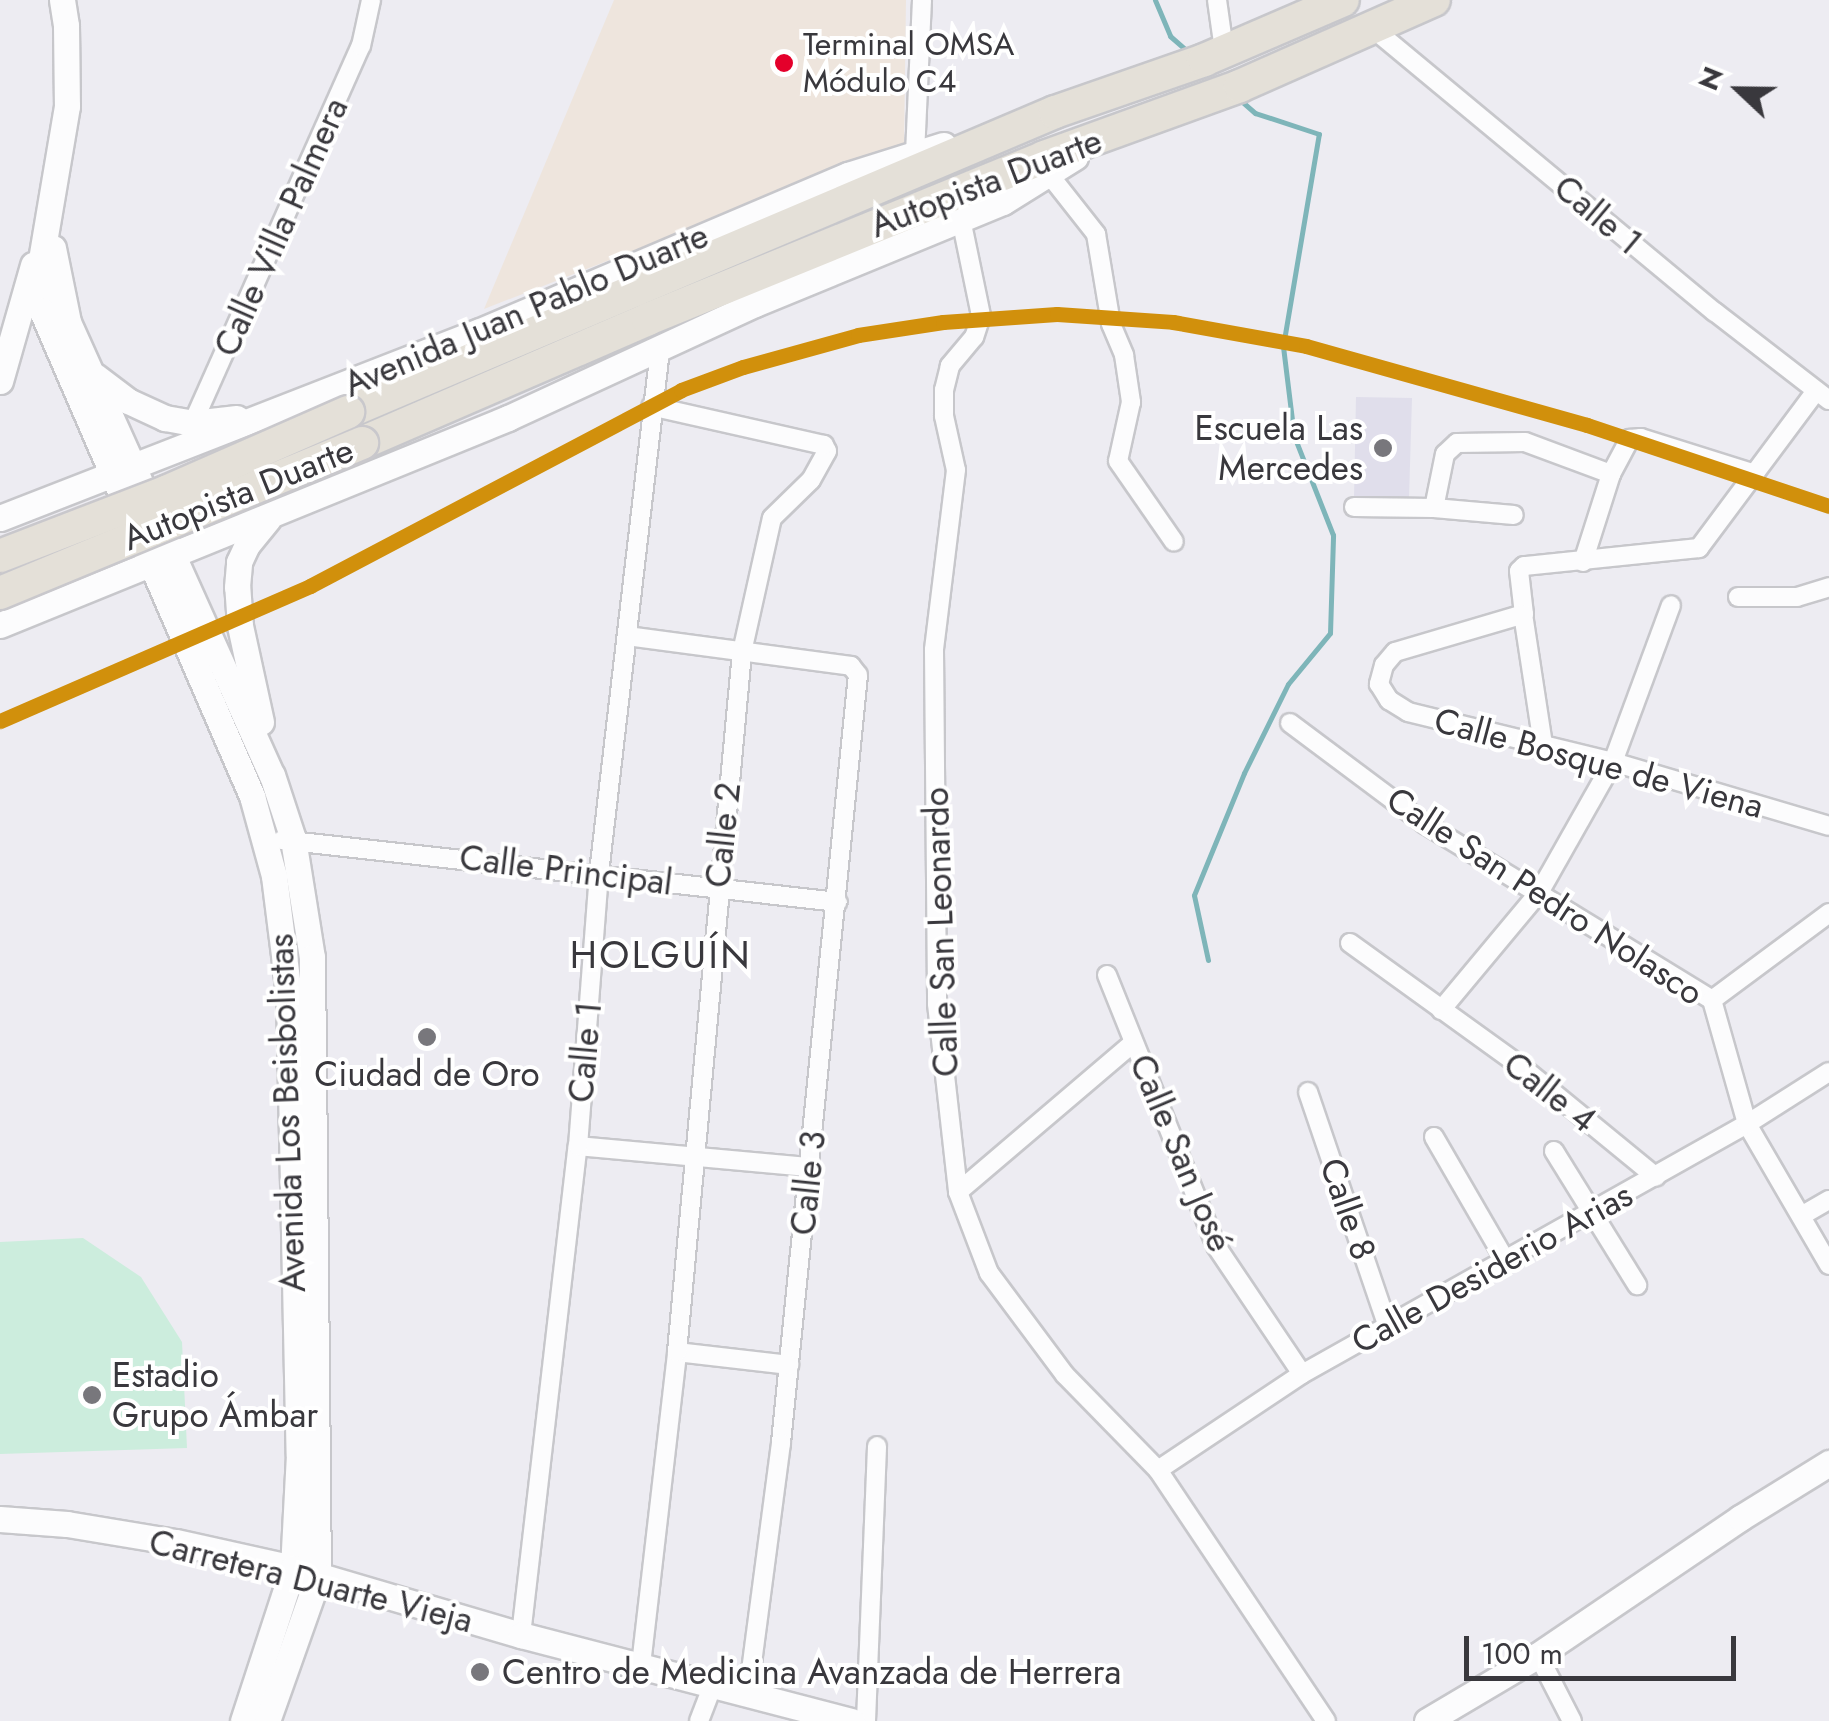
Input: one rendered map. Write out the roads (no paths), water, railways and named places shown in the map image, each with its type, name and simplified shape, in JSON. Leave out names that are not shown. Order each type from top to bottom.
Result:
[{"type":"highway","points":[[1214,55],[1343,0]]},
{"type":"highway","points":[[1118,132],[1240,86],[1434,0]]},
{"type":"highway","name":"Autopista Duarte","points":[[0,556],[166,492],[1056,112],[1214,55]]},
{"type":"highway","name":"Autopista Duarte","points":[[0,592],[362,443],[666,311],[1118,132]]},
{"type":"main road","points":[[0,381],[30,271],[48,234],[67,106],[62,0]]},
{"type":"main road","name":"Avenida Juan Pablo Duarte","points":[[0,518],[282,411],[848,175],[1056,112]]},
{"type":"main road","name":"Autopista Duarte","points":[[276,512],[508,418],[754,304],[1003,202],[1118,132]]},
{"type":"main road","name":"Avenida Los Beisbolistas","points":[[48,234],[56,257],[60,300],[94,375],[148,564],[252,796],[266,842],[289,994],[299,1454],[306,1572],[244,1721]]},
{"type":"main road","name":"Avenida Los Beisbolistas","points":[[48,234],[39,272],[42,311],[122,472],[174,554],[272,775],[293,839],[314,991],[306,1572],[266,1721]]},
{"type":"main road","points":[[94,375],[146,410],[193,423],[282,411]]},
{"type":"main road","points":[[148,564],[276,512]]},
{"type":"main road","points":[[272,775],[240,626],[237,587],[239,562],[246,545],[276,512]]},
{"type":"main road","name":"Autopista Duarte","points":[[0,625],[148,564]]},
{"type":"main road","points":[[1427,1721],[1538,1654],[1829,1463]]},
{"type":"main road","name":"Carretera Duarte Vieja","points":[[0,1520],[67,1524],[176,1542],[306,1572],[521,1635],[852,1721]]},
{"type":"street","name":"Calle Villa Palmera","points":[[180,450],[360,46],[370,0]]},
{"type":"street","points":[[915,154],[922,0]]},
{"type":"street","points":[[1214,55],[1217,0]]},
{"type":"street","name":"Calle 1","points":[[1370,26],[1822,396]]},
{"type":"street","points":[[1048,172],[1096,234],[1110,324],[1124,355],[1131,402],[1118,461],[1174,542]]},
{"type":"street","name":"Calle San Leonardo","points":[[962,219],[980,316],[974,337],[950,366],[944,390],[944,416],[956,470],[934,650],[937,1004],[958,1192],[988,1272],[1064,1375],[1158,1470],[1326,1721]]},
{"type":"street","name":"Calle 1","points":[[521,1635],[578,1146],[600,873],[660,350]]},
{"type":"street","points":[[1544,744],[1523,614],[1520,568],[1699,548],[1822,396]]},
{"type":"street","name":"Calle 2","points":[[640,1665],[677,1352],[742,652],[772,518],[811,480],[826,448],[651,406]]},
{"type":"street","points":[[1583,562],[1610,474],[1630,439],[1641,438],[1756,474]]},
{"type":"street","points":[[1434,508],[1445,454],[1457,444],[1525,442],[1610,474]]},
{"type":"street","points":[[1354,507],[1514,515]]},
{"type":"street","points":[[1738,597],[1797,598],[1829,587]]},
{"type":"street","points":[[1441,1010],[1540,891],[1613,762],[1671,606]]},
{"type":"street","name":"Calle Bosque de Viena","points":[[1523,614],[1395,652],[1384,664],[1380,684],[1390,700],[1408,712],[1613,762],[1829,826]]},
{"type":"street","points":[[628,636],[742,652]]},
{"type":"street","name":"Calle 3","points":[[742,652],[855,670],[838,902],[789,1364],[748,1695]]},
{"type":"street","name":"Calle San Pedro Nolasco","points":[[1290,723],[1425,824],[1540,891],[1712,1000],[1748,1124],[1829,1265]]},
{"type":"street","name":"Calle Principal","points":[[266,842],[293,839],[838,902]]},
{"type":"street","points":[[1712,1000],[1829,913]]},
{"type":"street","name":"Calle 4","points":[[1350,944],[1518,1064],[1656,1177]]},
{"type":"street","name":"Calle San José","points":[[1107,974],[1216,1246],[1302,1374]]},
{"type":"street","points":[[958,1192],[1133,1043]]},
{"type":"street","name":"Calle Desiderio Arias","points":[[1158,1470],[1302,1374],[1656,1177],[1829,1072]]},
{"type":"street","name":"Calle 8","points":[[1308,1092],[1388,1327]]},
{"type":"street","points":[[1434,1137],[1506,1261]]},
{"type":"street","points":[[578,1146],[810,1167]]},
{"type":"street","points":[[1554,1151],[1637,1285]]},
{"type":"street","points":[[1801,1216],[1829,1200]]},
{"type":"street","points":[[677,1352],[789,1364]]},
{"type":"street","points":[[866,1721],[877,1446]]},
{"type":"street","points":[[1538,1654],[1572,1721]]},
{"type":"street","points":[[699,1721],[713,1685]]},
{"type":"waterway","points":[[1155,0],[1170,36],[1187,51]]},
{"type":"waterway","points":[[1208,960],[1194,895],[1244,773],[1288,684],[1330,633],[1333,535],[1294,436],[1283,346],[1319,134],[1255,113],[1239,99]]},
{"type":"metro line","name":"2","points":[[0,721],[310,586],[681,390],[743,367],[858,335],[943,322],[1057,314],[1173,322],[1306,346],[1587,425],[1829,506]]},
{"type":"place","name":"Terminal OMSA Módulo C4","points":[[784,63]]},
{"type":"place","name":"Escuela Las Mercedes","points":[[1383,448]]},
{"type":"place","name":"Ciudad de Oro","points":[[427,1037]]},
{"type":"place","name":"Estadio Grupo Ámbar","points":[[92,1395]]},
{"type":"place","name":"Centro de Medicina Avanzada de Herrera","points":[[480,1672]]},
{"type":"district","name":"HOLGUÍN","points":[[661,955]]}]
